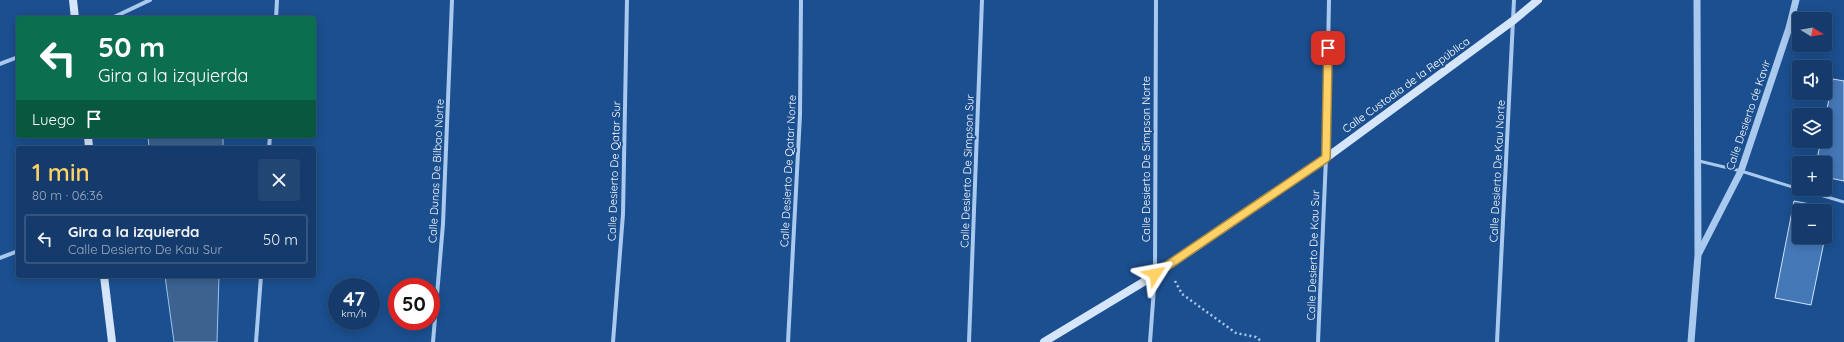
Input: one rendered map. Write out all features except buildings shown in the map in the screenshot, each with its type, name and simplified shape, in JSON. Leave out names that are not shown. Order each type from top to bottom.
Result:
[{"type":"main road","points":[[73,0],[75,16]]},
{"type":"main road","name":"Calle Custodia de la República","points":[[1044,342],[1166,267],[1326,158],[1514,20],[1538,0]]},
{"type":"main road","points":[[104,278],[112,342]]},
{"type":"street","points":[[116,16],[150,0]]},
{"type":"street","points":[[276,16],[277,0]]},
{"type":"street","name":"Calle Dunas De Bilbao Norte","points":[[433,342],[443,224],[452,0]]},
{"type":"street","name":"Calle Desierto De Qatar Sur","points":[[613,342],[623,214],[627,0]]},
{"type":"street","name":"Calle Desierto De Qatar Norte","points":[[788,342],[800,115],[801,0]]},
{"type":"street","name":"Calle Desierto De Simpson Sur","points":[[969,342],[982,0]]},
{"type":"street","name":"Calle Desierto De Simpson Norte","points":[[1150,342],[1155,274],[1156,0]]},
{"type":"street","name":"Calle Desierto De Kau Sur","points":[[1318,342],[1326,158],[1329,0]]},
{"type":"street","name":"Calle Desierto De Kau Norte","points":[[1497,342],[1514,0]]},
{"type":"street","name":"Calle Desierto de Kavir","points":[[1691,342],[1698,255],[1697,0]]},
{"type":"street","name":"Calle Desierto de Kavir","points":[[1698,255],[1741,171],[1790,28],[1796,0]]},
{"type":"street","points":[[0,64],[16,58]]},
{"type":"street","points":[[0,258],[16,252]]},
{"type":"street","points":[[256,342],[261,278]]},
{"type":"lane","points":[[1697,160],[1741,171],[1792,187]]},
{"type":"lane","points":[[1824,196],[1844,202]]},
{"type":"path","points":[[1166,267],[1182,294],[1206,313],[1236,333],[1256,337],[1262,342]]},
{"type":"water","points":[[148,138],[223,138],[223,146],[149,146]]},
{"type":"water","points":[[165,278],[219,278],[217,342],[174,342]]},
{"type":"route","points":[[1155,274],[1326,158],[1328,48]]}]
